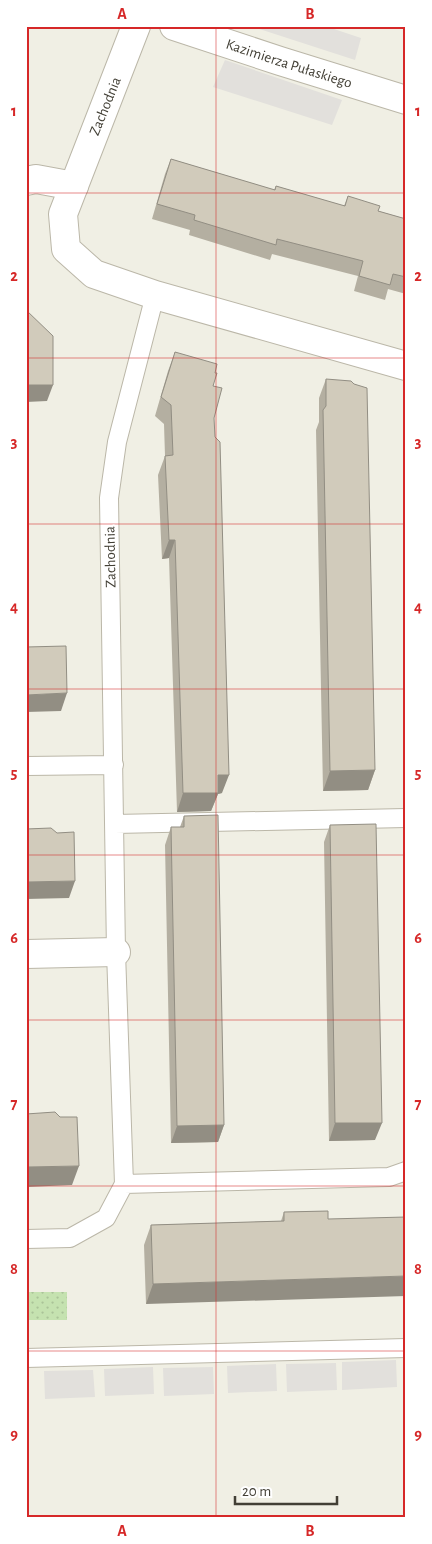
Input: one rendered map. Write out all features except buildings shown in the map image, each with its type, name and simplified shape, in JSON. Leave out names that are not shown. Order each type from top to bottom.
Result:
[{"type":"street","name":"Zachodnia","points":[[136,26],[63,214],[66,249],[94,274],[155,295],[406,366]]},
{"type":"street","name":"Kazimierza Pułaskiego","points":[[174,26],[280,62],[406,100]]},
{"type":"street","points":[[26,181],[36,179],[74,186]]},
{"type":"street","points":[[26,954],[116,952]]},
{"type":"lane","name":"Zachodnia","points":[[124,1184],[116,952],[109,498],[117,442],[155,295]]},
{"type":"lane","points":[[26,766],[114,765]]},
{"type":"lane","points":[[115,824],[406,818]]},
{"type":"lane","points":[[26,1239],[70,1238],[106,1218],[124,1184],[388,1177],[406,1171]]},
{"type":"lane","points":[[26,1358],[406,1348]]},
{"type":"green space","points":[[26,1292],[67,1292],[67,1320],[26,1320]]},
{"type":"shaded area","points":[[250,26],[325,26],[361,38],[355,60]]},
{"type":"shaded area","points":[[225,60],[342,100],[332,125],[213,87]]},
{"type":"shaded area","points":[[396,1360],[397,1387],[342,1390],[342,1362]]},
{"type":"shaded area","points":[[336,1363],[337,1390],[287,1392],[286,1364]]},
{"type":"shaded area","points":[[276,1364],[277,1391],[228,1393],[227,1366]]},
{"type":"shaded area","points":[[153,1367],[154,1394],[105,1396],[104,1369]]},
{"type":"shaded area","points":[[213,1367],[214,1394],[164,1396],[163,1368]]},
{"type":"shaded area","points":[[93,1370],[95,1397],[45,1399],[44,1371]]}]
